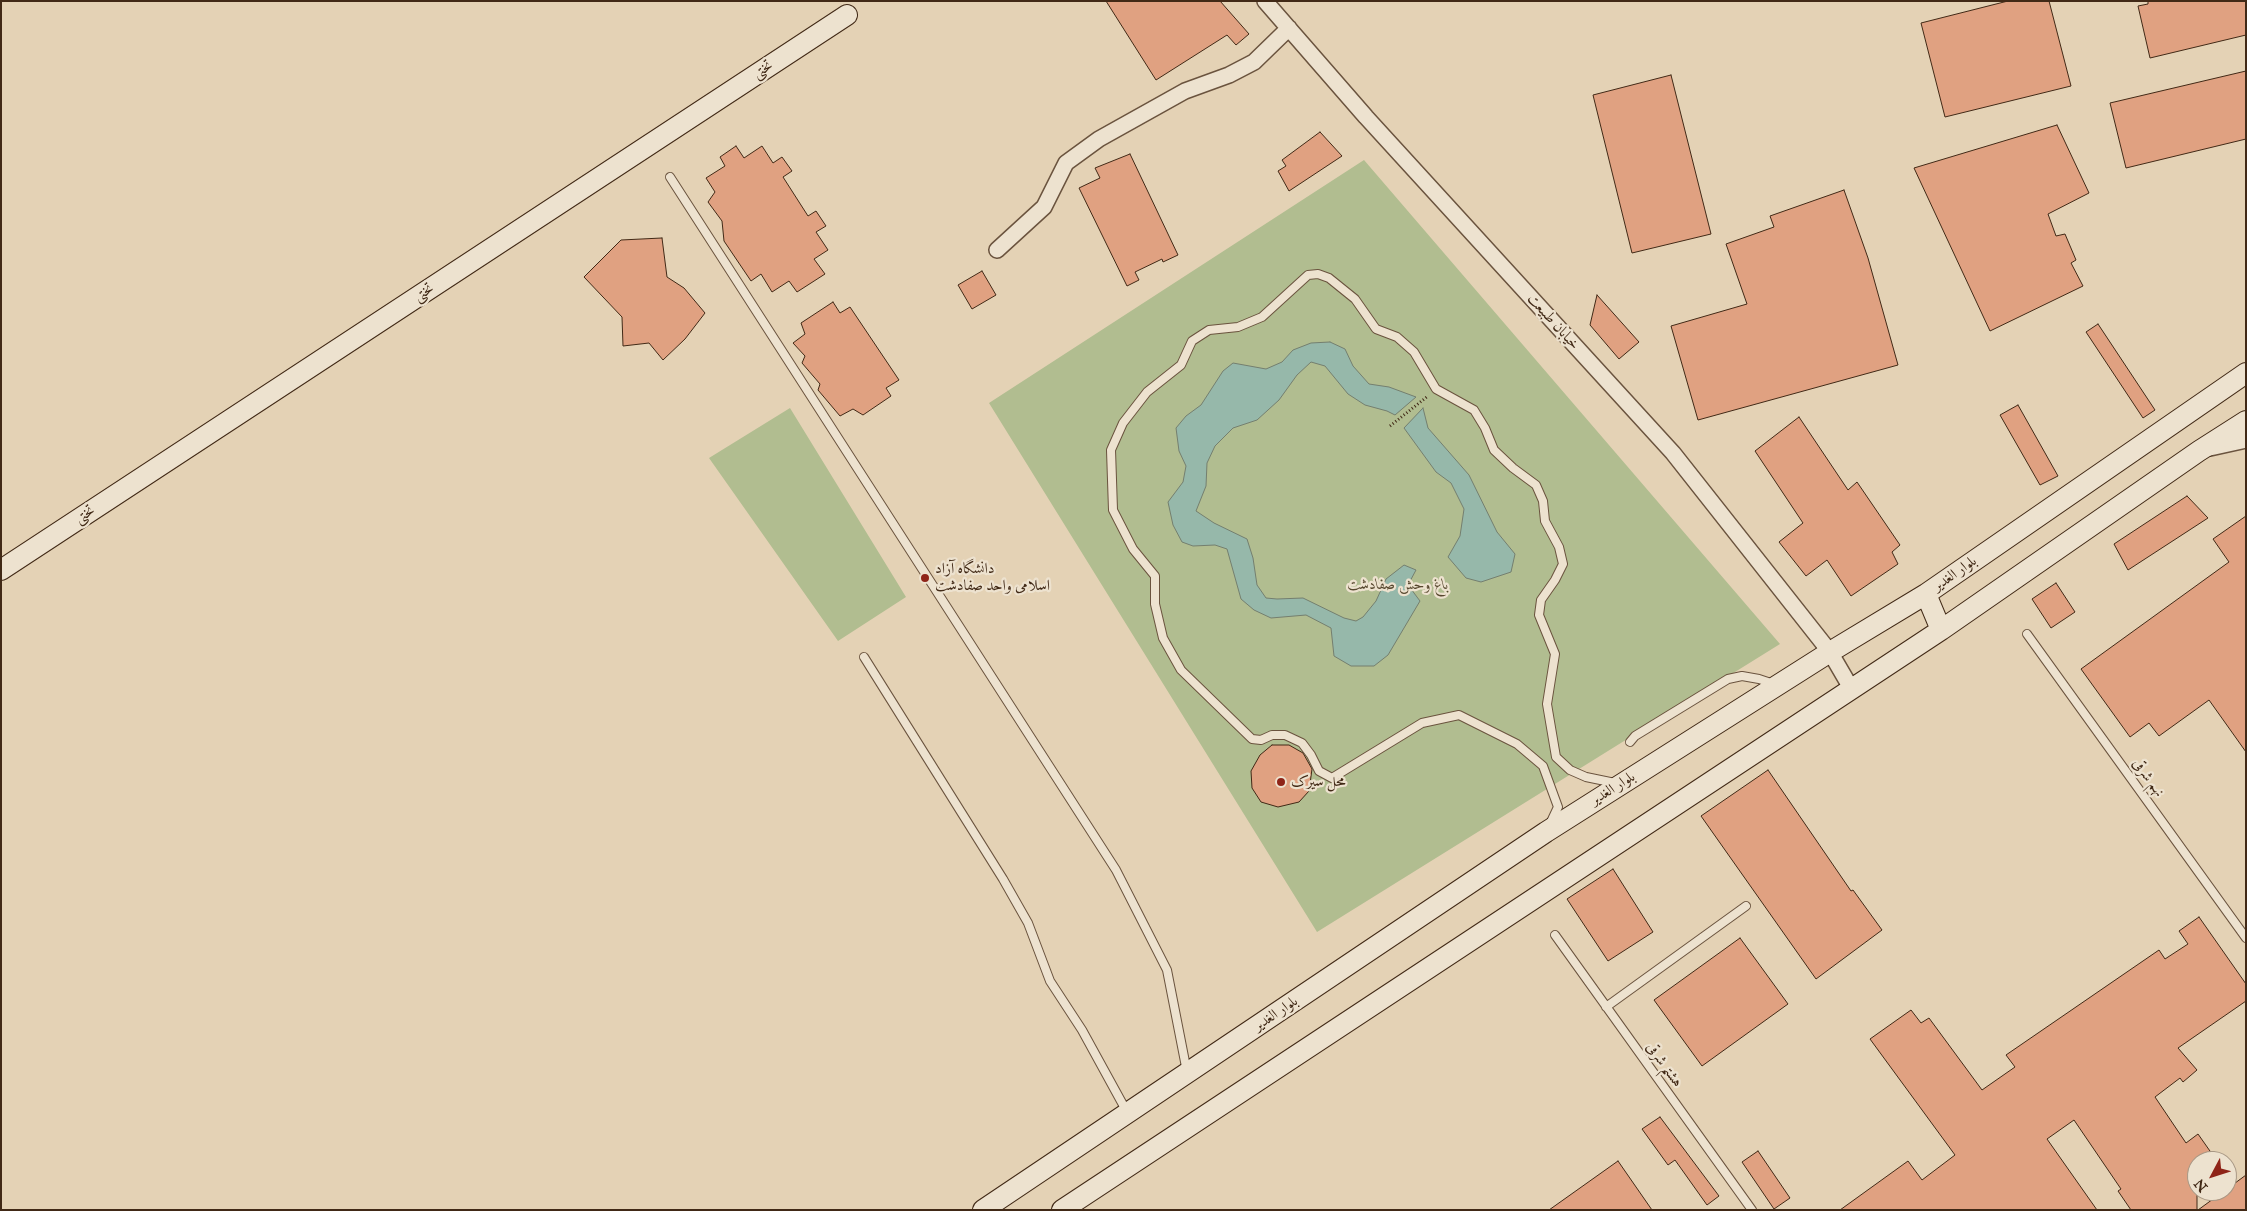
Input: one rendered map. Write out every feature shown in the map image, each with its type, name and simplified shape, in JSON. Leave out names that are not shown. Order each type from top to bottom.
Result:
[{"type":"street","name":"خیابان طبیعت","points":[[1265,1],[1372,124],[1673,453],[1830,652],[1851,688]]},
{"type":"street","name":"تختی","points":[[1,570],[847,15]]},
{"type":"street","points":[[997,250],[1044,207],[1066,163],[1099,139],[1185,91],[1229,75],[1254,62],[1289,28]]},
{"type":"street","name":"بلوار الغدیر","points":[[983,1210],[1546,832],[1830,652],[1926,594],[2246,373]]},
{"type":"street","points":[[1062,1210],[1940,630],[2199,451],[2246,421]]},
{"type":"street","points":[[2199,451],[2246,440]]},
{"type":"street","points":[[1926,594],[1940,630]]},
{"type":"lane","points":[[670,177],[1116,870],[1167,970],[1187,1074]]},
{"type":"lane","points":[[1546,832],[1558,807],[1543,766],[1517,744],[1459,715],[1422,723],[1332,778],[1319,772],[1311,755],[1302,743],[1285,735],[1272,735],[1261,740],[1252,739],[1181,670],[1163,638],[1155,604],[1155,576],[1133,549],[1112,510],[1111,450],[1123,423],[1147,392],[1181,365],[1192,342],[1210,330],[1238,327],[1262,317],[1308,275],[1318,274],[1329,278],[1355,299],[1376,329],[1396,337],[1414,352],[1436,389],[1474,410],[1485,428],[1494,450],[1536,486],[1543,501],[1545,521],[1559,548],[1563,564],[1556,580],[1541,600],[1539,615],[1555,654],[1547,704],[1556,757],[1570,770],[1586,777],[1605,782],[1622,783]]},
{"type":"lane","name":"نهم شرقی","points":[[2027,634],[2246,938]]},
{"type":"lane","points":[[864,657],[1003,878],[1028,924],[1050,981],[1082,1030],[1128,1114]]},
{"type":"lane","points":[[1630,742],[1635,736],[1728,679],[1742,676],[1759,679],[1778,686]]},
{"type":"lane","points":[[1606,1006],[1746,906]]},
{"type":"lane","name":"هشتم شرقی","points":[[1555,935],[1752,1210]]},
{"type":"path","points":[[1390,426],[1436,389]]},
{"type":"green space","name":"باغ وحش صفادشت","points":[[1364,160],[1780,644],[1317,932],[989,403]]},
{"type":"green space","points":[[790,408],[906,597],[838,641],[709,458]]},
{"type":"shaded area","points":[[1330,342],[1345,349],[1353,366],[1369,384],[1389,387],[1416,397],[1395,415],[1365,405],[1348,394],[1325,366],[1311,362],[1297,375],[1279,400],[1257,420],[1233,428],[1215,446],[1207,463],[1206,486],[1196,511],[1214,523],[1247,539],[1253,558],[1257,585],[1266,598],[1303,598],[1344,618],[1356,621],[1363,617],[1376,601],[1386,579],[1404,565],[1416,570],[1408,585],[1420,601],[1388,655],[1374,666],[1351,666],[1334,656],[1331,628],[1306,615],[1271,618],[1254,610],[1241,599],[1227,549],[1215,545],[1193,546],[1182,542],[1173,525],[1168,502],[1183,482],[1186,466],[1179,451],[1176,428],[1186,416],[1201,405],[1223,371],[1233,363],[1266,369],[1282,362],[1293,350],[1311,343]]},
{"type":"shaded area","points":[[1423,408],[1428,428],[1469,475],[1497,532],[1515,554],[1511,572],[1481,582],[1466,578],[1448,557],[1460,536],[1464,509],[1451,483],[1436,472],[1404,428]]},
{"type":"building","points":[[1106,1],[1220,1],[1249,34],[1236,45],[1227,35],[1156,80]]},
{"type":"building","points":[[2008,1],[2049,1],[2071,86],[1945,117],[1921,23]]},
{"type":"building","points":[[2148,1],[2246,1],[2246,35],[2150,58],[2138,6],[2148,4]]},
{"type":"building","points":[[2246,71],[2246,139],[2126,168],[2110,103]]},
{"type":"building","points":[[1671,75],[1711,234],[1632,253],[1593,95]]},
{"type":"building","points":[[2057,125],[2089,193],[2048,214],[2056,236],[2065,234],[2076,260],[2071,263],[2083,286],[1990,331],[1914,168]]},
{"type":"building","points":[[1320,132],[1342,156],[1289,191],[1278,171],[1286,166],[1282,160]]},
{"type":"building","points":[[736,146],[744,158],[762,146],[773,163],[782,157],[792,171],[783,177],[808,216],[816,211],[826,226],[816,232],[828,250],[814,259],[825,274],[797,292],[789,281],[772,292],[761,274],[751,281],[724,241],[722,221],[708,202],[715,192],[706,178],[725,166],[720,157]]},
{"type":"building","points":[[1130,154],[1178,255],[1163,262],[1162,259],[1135,272],[1139,280],[1127,286],[1079,188],[1100,178],[1095,168]]},
{"type":"building","points":[[1844,190],[1868,258],[1898,365],[1698,420],[1671,326],[1747,304],[1726,244],[1774,227],[1770,216]]},
{"type":"building","points":[[662,238],[667,277],[684,288],[705,313],[685,339],[663,360],[649,343],[623,346],[622,317],[584,277],[621,240]]},
{"type":"building","points":[[982,271],[996,295],[972,309],[958,285]]},
{"type":"building","points":[[1597,295],[1639,342],[1619,359],[1590,325]]},
{"type":"building","points":[[833,302],[840,313],[850,307],[899,380],[886,388],[891,396],[863,415],[853,409],[840,416],[818,390],[820,384],[802,363],[805,356],[793,343],[805,334],[801,323]]},
{"type":"building","points":[[2098,324],[2155,410],[2143,418],[2086,332]]},
{"type":"building","points":[[2018,405],[2058,476],[2040,485],[2000,415]]},
{"type":"building","points":[[1799,417],[1848,490],[1857,482],[1900,545],[1892,552],[1898,564],[1851,596],[1827,560],[1806,576],[1779,542],[1803,523],[1755,451]]},
{"type":"building","points":[[2187,496],[2208,518],[2128,570],[2114,544]]},
{"type":"building","points":[[2246,516],[2246,752],[2209,700],[2159,736],[2149,723],[2130,737],[2081,669],[2229,562],[2213,539]]},
{"type":"building","points":[[2056,583],[2075,612],[2051,628],[2032,599]]},
{"type":"building","name":"محل سیرک","points":[[1272,745],[1289,745],[1303,753],[1312,769],[1309,791],[1299,802],[1278,807],[1261,802],[1252,788],[1251,771],[1260,755]]},
{"type":"building","points":[[1768,770],[1851,891],[1853,890],[1882,930],[1816,979],[1701,816]]},
{"type":"building","points":[[1613,869],[1653,932],[1608,961],[1567,899]]},
{"type":"building","points":[[2199,917],[2246,984],[2246,1001],[2178,1048],[2197,1070],[2183,1082],[2180,1078],[2155,1097],[2186,1143],[2198,1134],[2210,1151],[2187,1151],[2187,1201],[2197,1201],[2197,1210],[2131,1210],[2118,1191],[2121,1189],[2074,1120],[2047,1139],[2097,1210],[1840,1210],[1908,1161],[1922,1180],[1955,1155],[1870,1039],[1911,1010],[1921,1023],[1929,1018],[1982,1090],[2015,1067],[2006,1055],[2159,950],[2165,959],[2188,944],[2179,931]]},
{"type":"building","points":[[1740,938],[1788,1004],[1702,1066],[1654,1000]]},
{"type":"building","points":[[1660,1117],[1719,1196],[1707,1205],[1675,1160],[1668,1165],[1642,1129]]},
{"type":"building","points":[[1758,1151],[1790,1198],[1774,1209],[1742,1162]]},
{"type":"building","points":[[1618,1161],[1652,1210],[1549,1210]]},
{"type":"building","points":[[2246,1175],[2246,1210],[2198,1210],[2210,1201],[2237,1201],[2237,1182]]},
{"type":"place","name":"دانشگاه آزاد اسلامی واحد صفادشت","points":[[925,578]]},
{"type":"place","name":"محل سیرک","points":[[1281,782]]}]
